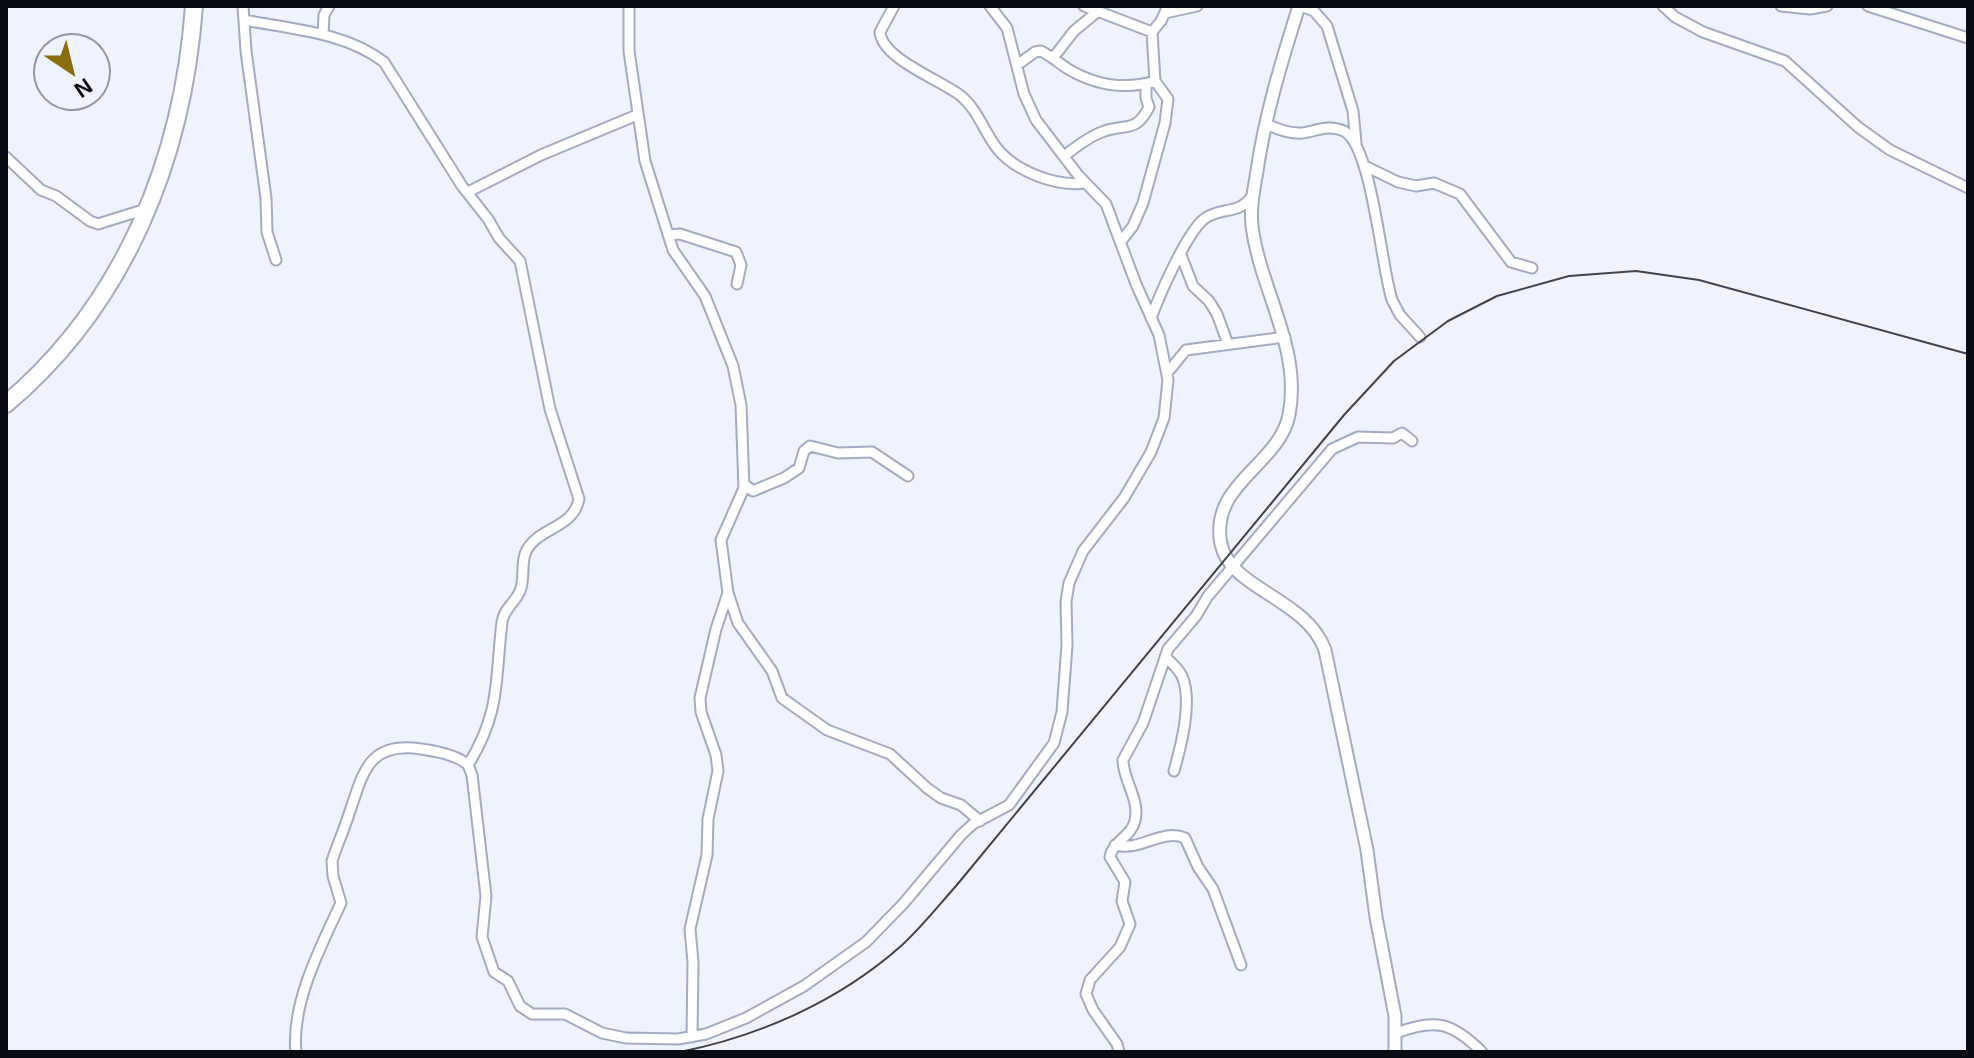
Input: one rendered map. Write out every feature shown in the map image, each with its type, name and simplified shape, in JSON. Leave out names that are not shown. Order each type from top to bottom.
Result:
[{"type":"highway","points":[[6,404],[35,379],[78,330],[120,268],[149,208],[158,187],[181,101],[190,57],[194,6]]},
{"type":"street","points":[[243,6],[266,198],[267,232],[276,260]]},
{"type":"street","points":[[323,34],[324,15],[329,6]]},
{"type":"street","points":[[629,6],[629,51],[645,161],[668,235],[677,256],[705,296],[737,379],[743,426],[744,484],[721,540],[728,593],[738,623],[772,671],[782,698],[827,730],[890,754],[927,788],[941,798],[958,803],[980,821]]},
{"type":"street","points":[[894,6],[880,32],[882,42],[912,66],[963,97],[1003,154],[1041,177],[1064,184],[1085,183]]},
{"type":"street","points":[[296,1052],[299,1012],[319,951],[341,903],[332,861],[365,768],[387,752],[402,748],[439,753],[463,760],[468,765],[472,775],[486,896],[482,937],[494,972],[508,981],[520,1006],[537,1016],[565,1014],[593,1029],[615,1036],[655,1040],[692,1037],[731,1025],[822,975],[866,942],[919,886],[961,835],[1016,798],[1054,743],[1062,712],[1069,583],[1083,551],[1124,498],[1151,452],[1164,418],[1168,372],[1159,335],[1106,204],[1085,183],[1036,120],[1024,94],[1007,28],[990,6]]},
{"type":"street","points":[[1084,6],[1152,32]]},
{"type":"street","points":[[1064,156],[1098,133],[1130,127],[1139,121],[1149,107],[1146,98],[1151,82],[1152,32],[1166,10],[1197,6]]},
{"type":"street","points":[[1395,1052],[1396,1033],[1367,850],[1325,650],[1304,617],[1251,582],[1234,566],[1220,542],[1223,516],[1237,485],[1280,442],[1289,413],[1291,385],[1285,337],[1253,234],[1253,195],[1266,124],[1300,6],[1314,11],[1327,26],[1353,111],[1356,143],[1365,166],[1392,300],[1406,323],[1420,337]]},
{"type":"street","points":[[1663,6],[1675,17],[1703,32],[1785,61],[1858,127],[1890,150],[1968,188]]},
{"type":"street","points":[[1781,6],[1810,9],[1827,6]]},
{"type":"street","points":[[1868,6],[1968,38]]},
{"type":"street","points":[[1053,58],[1074,31],[1097,12]]},
{"type":"street","points":[[244,20],[323,34],[373,54],[384,62],[428,135],[524,270],[532,327],[550,409],[579,499],[572,516],[560,527],[532,542],[524,556],[521,590],[509,605],[503,620],[493,712],[468,765]]},
{"type":"street","points":[[1017,65],[1041,51],[1101,84],[1151,82],[1168,99],[1165,123],[1138,215],[1122,240]]},
{"type":"street","points":[[468,192],[541,155],[637,115]]},
{"type":"street","points":[[1266,124],[1297,133],[1331,128],[1342,130],[1356,143]]},
{"type":"street","points":[[6,157],[41,190],[56,196],[98,224],[149,208]]},
{"type":"street","points":[[1365,166],[1387,179],[1416,186],[1434,183],[1460,194],[1511,262],[1532,268]]},
{"type":"street","points":[[1151,318],[1196,226],[1212,214],[1244,206],[1253,195]]},
{"type":"street","points":[[668,235],[680,234],[736,252],[741,265],[737,284]]},
{"type":"street","points":[[1181,255],[1193,286],[1217,314],[1228,344]]},
{"type":"street","points":[[1168,372],[1186,350],[1285,337]]},
{"type":"street","points":[[1119,1052],[1115,1040],[1093,1010],[1086,994],[1090,980],[1120,947],[1130,924],[1122,901],[1125,882],[1110,857],[1115,845],[1133,826],[1134,798],[1123,760],[1143,723],[1165,657],[1174,639],[1192,622],[1208,596],[1336,446],[1358,437],[1393,438],[1402,433],[1412,441]]},
{"type":"street","points":[[744,484],[753,491],[784,478],[799,468],[804,451],[810,446],[838,453],[872,452],[908,476]]},
{"type":"street","points":[[692,1037],[690,929],[707,855],[708,819],[718,771],[700,698],[718,618],[728,593]]},
{"type":"street","points":[[1165,657],[1182,675],[1185,687],[1183,730],[1174,771]]},
{"type":"street","points":[[1133,826],[1147,843]]},
{"type":"street","points":[[1115,845],[1127,848],[1175,835],[1185,838],[1198,867],[1213,889],[1241,965]]},
{"type":"street","points":[[1396,1033],[1436,1022],[1458,1033],[1482,1052]]},
{"type":"railway","points":[[680,1052],[740,1036],[797,1014],[852,984],[908,939],[956,886],[1344,415],[1394,361],[1448,321],[1497,296],[1569,276],[1636,271],[1699,280],[1968,354]]}]
